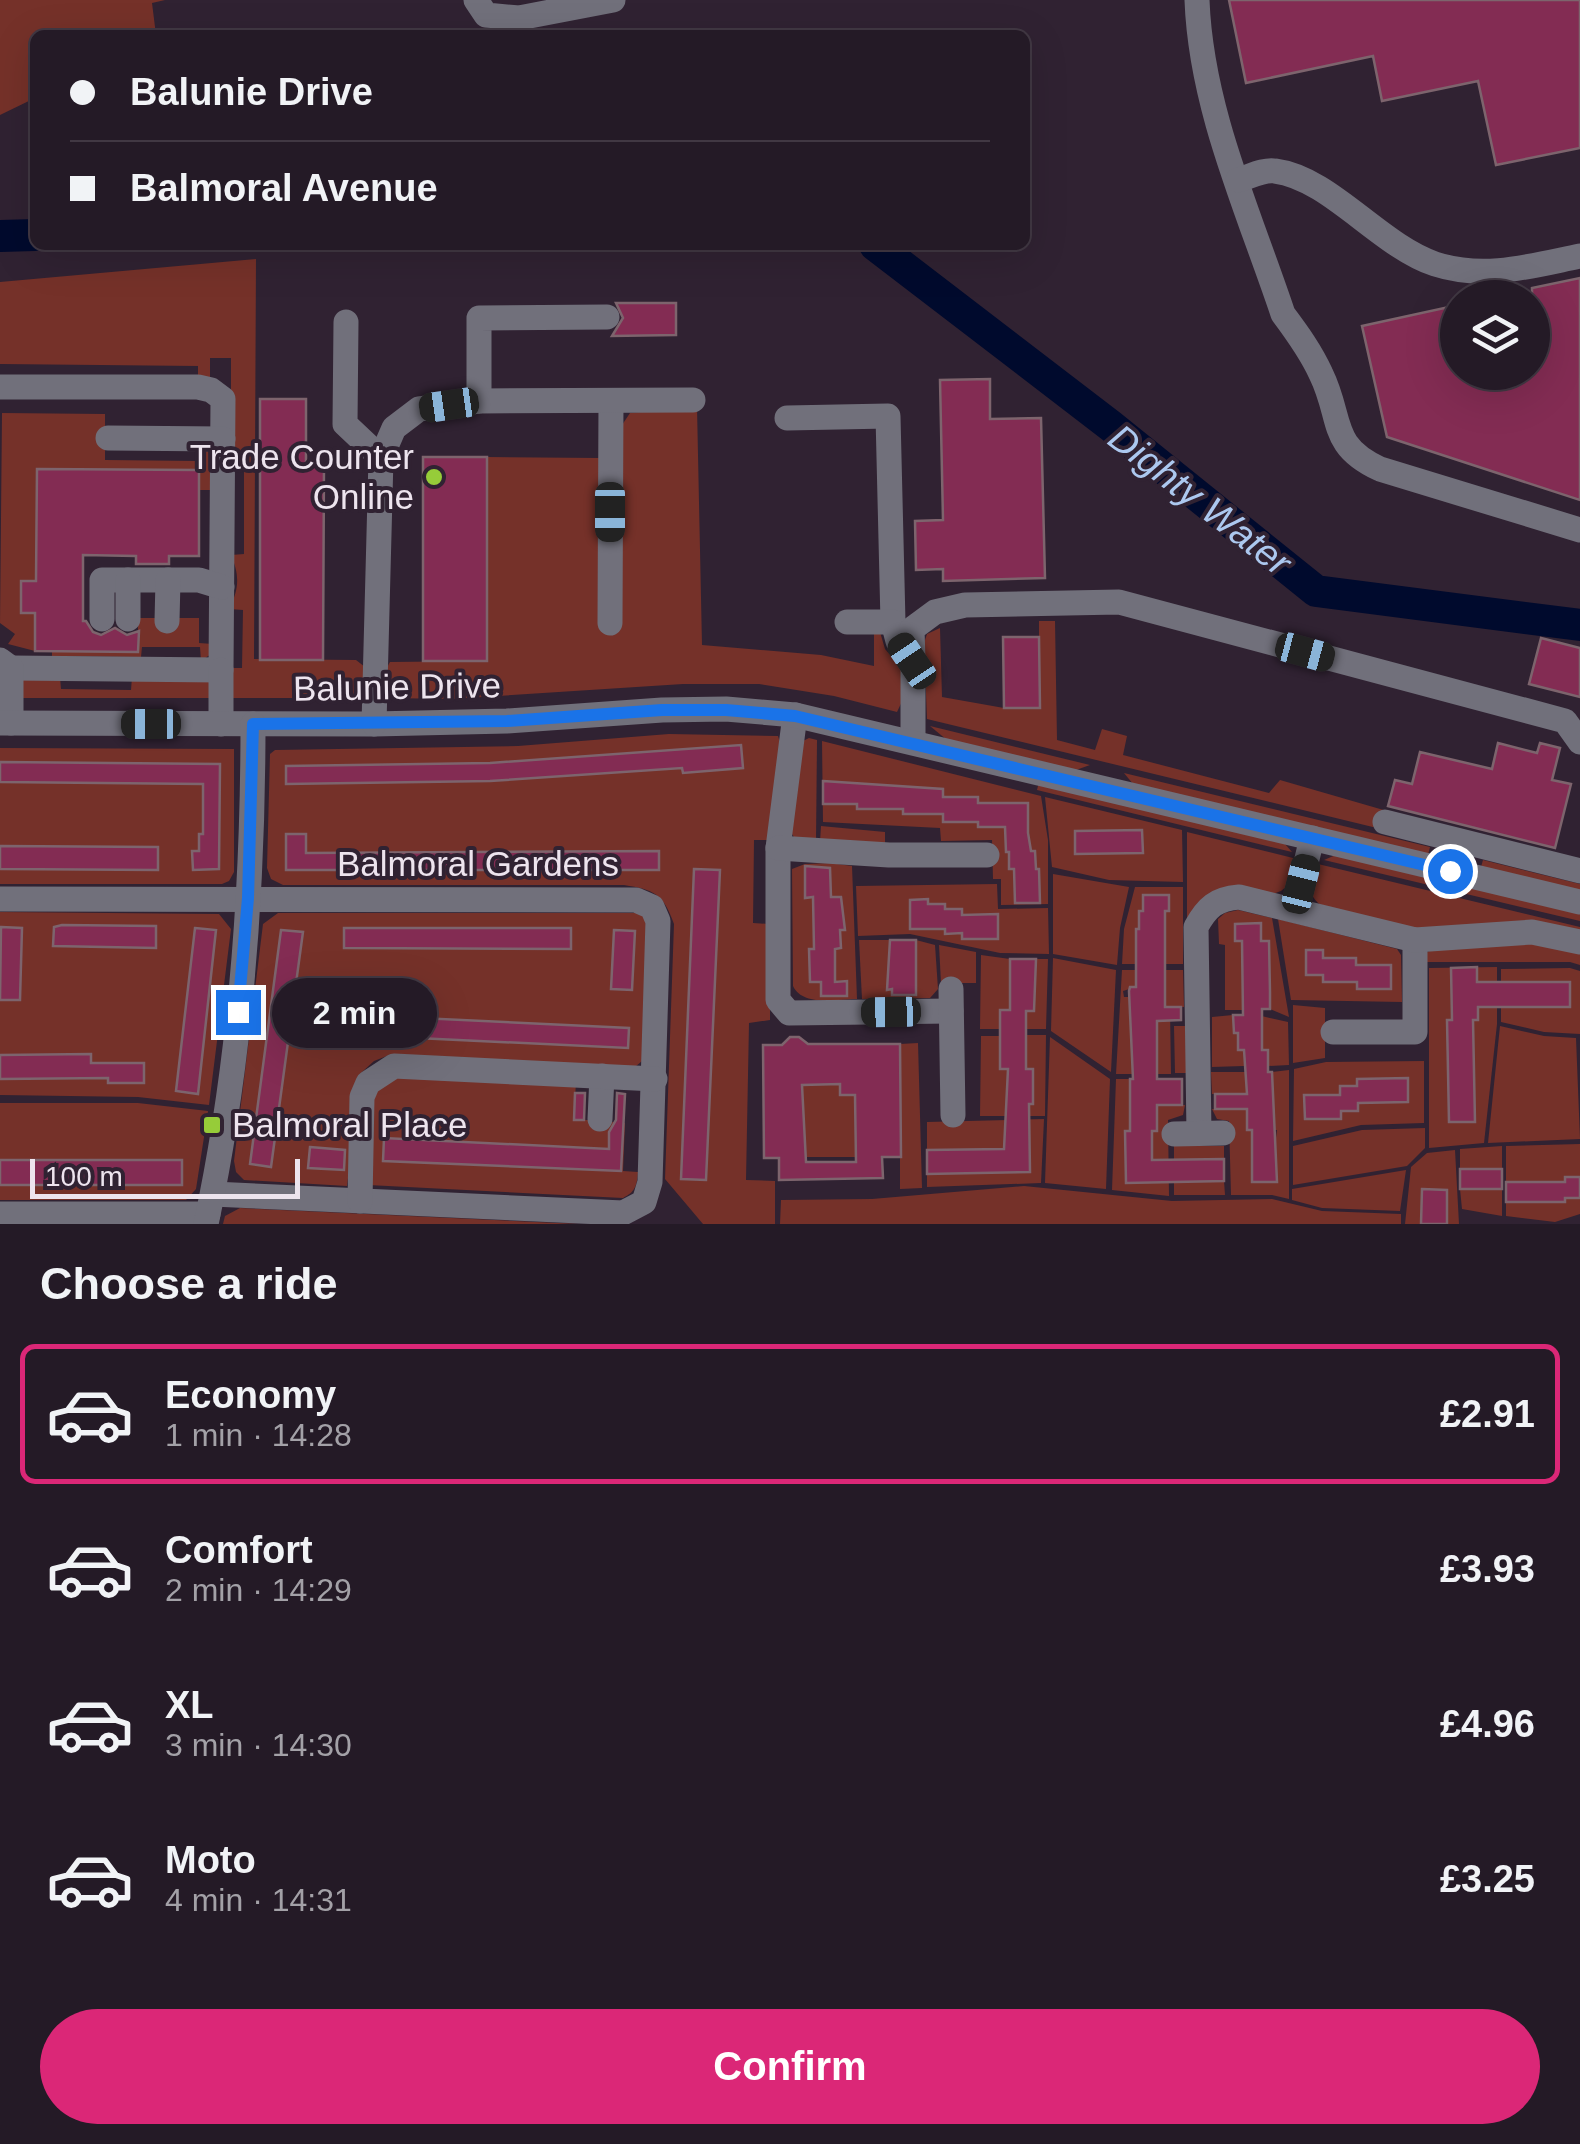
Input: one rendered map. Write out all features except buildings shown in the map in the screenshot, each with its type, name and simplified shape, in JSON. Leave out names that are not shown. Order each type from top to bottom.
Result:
[{"type":"street","points":[[481,7],[519,18],[612,0]]},
{"type":"street","points":[[1198,0],[1199,44],[1210,100],[1283,314],[1322,375],[1340,436],[1356,458],[1380,469],[1580,530]]},
{"type":"street","points":[[1238,180],[1272,170],[1307,180],[1402,249],[1434,264],[1469,272],[1500,273],[1580,256]]},
{"type":"street","points":[[479,402],[479,318],[606,317]]},
{"type":"street","points":[[346,322],[345,424],[381,458]]},
{"type":"street","points":[[0,387],[198,387],[212,390],[222,399],[221,724]]},
{"type":"street","points":[[374,724],[381,458],[394,428],[419,409],[479,402],[693,400]]},
{"type":"street","points":[[610,623],[611,402]]},
{"type":"street","points":[[788,418],[888,416],[893,622],[898,641],[912,661]]},
{"type":"street","points":[[108,438],[222,439]]},
{"type":"street","points":[[115,619],[102,580],[198,580],[222,587]]},
{"type":"street","points":[[168,580],[168,621]]},
{"type":"street","points":[[914,742],[912,629],[935,612],[965,605],[1119,602],[1566,721],[1580,742]]},
{"type":"street","points":[[847,622],[893,622]]},
{"type":"street","points":[[5,723],[5,664],[221,670]]},
{"type":"street","name":"Balunie Drive","points":[[5,723],[374,724],[507,721],[662,710],[795,716],[1580,902]]},
{"type":"street","points":[[795,716],[778,848],[778,1000],[789,1013],[951,1000],[953,1115]]},
{"type":"street","points":[[0,1214],[209,1211],[236,1032],[248,898],[253,724]]},
{"type":"street","points":[[1385,822],[1580,870]]},
{"type":"street","points":[[1295,910],[1312,838]]},
{"type":"street","points":[[1450,871],[1458,840]]},
{"type":"street","points":[[778,848],[889,855],[987,855]]},
{"type":"street","points":[[1198,1133],[1196,926],[1207,908],[1222,898],[1239,896],[1414,940],[1532,932],[1580,942]]},
{"type":"street","points":[[0,899],[248,898]]},
{"type":"street","name":"Balmoral Gardens","points":[[209,1211],[360,1201],[624,1213],[644,1202],[650,1182],[658,922],[652,907],[636,900],[248,898]]},
{"type":"street","points":[[1333,1032],[1415,1032],[1414,940]]},
{"type":"street","points":[[360,1201],[362,1097],[368,1083],[394,1066],[655,1079]]},
{"type":"street","points":[[600,1119],[602,1076]]},
{"type":"shaded area","points":[[0,0],[165,0],[152,3],[155,30],[30,30],[30,100],[0,115]]},
{"type":"shaded area","points":[[256,259],[254,659],[356,660],[365,667],[362,698],[232,698],[229,668],[242,668],[243,610],[229,609],[237,582],[231,555],[244,554],[244,471],[231,470],[231,358],[210,358],[210,379],[198,379],[198,366],[0,364],[0,282]]},
{"type":"shaded area","points":[[697,407],[702,645],[821,655],[874,666],[874,630],[880,632],[885,649],[904,671],[905,695],[897,712],[834,696],[759,684],[683,684],[451,699],[388,698],[384,680],[390,662],[487,661],[487,457],[600,458],[630,413]]},
{"type":"shaded area","points":[[2,413],[105,414],[105,460],[197,461],[198,443],[210,450],[214,462],[214,490],[199,490],[199,470],[37,555],[35,651],[8,644],[15,634],[0,623]]},
{"type":"shaded area","points":[[138,618],[199,618],[199,643],[213,644],[211,654],[201,661],[200,647],[142,647],[141,657],[52,656],[52,651],[138,652]]},
{"type":"shaded area","points":[[1039,621],[1055,621],[1057,740],[1095,750],[1102,729],[1127,736],[1123,755],[1269,793],[1280,780],[1387,811],[1381,829],[927,719],[924,643],[927,634],[940,628],[942,697],[1004,708],[1039,708]]},
{"type":"shaded area","points":[[60,677],[61,689],[131,690],[132,677],[199,677],[213,683],[213,698],[20,698],[20,680]]},
{"type":"shaded area","points":[[930,726],[1090,765],[1076,770],[947,740]]},
{"type":"shaded area","points":[[669,734],[778,736],[782,749],[770,840],[754,840],[753,923],[770,924],[770,1020],[749,1023],[746,1180],[775,1181],[775,1224],[703,1224],[665,1179],[674,924],[656,895],[624,885],[283,885],[271,879],[267,868],[270,754],[275,750],[518,746]]},
{"type":"shaded area","points":[[817,740],[816,841],[794,837],[790,831],[803,741]]},
{"type":"shaded area","points":[[822,741],[1041,796],[1048,840],[1048,904],[1001,905],[1001,879],[993,879],[992,840],[941,841],[940,828],[823,822]]},
{"type":"shaded area","points":[[0,748],[234,749],[234,872],[222,884],[0,884]]},
{"type":"shaded area","points":[[1124,773],[1430,847],[1428,855],[1133,784]]},
{"type":"shaded area","points":[[1039,782],[1285,844],[1292,852],[1037,790]]},
{"type":"shaded area","points":[[1045,797],[1182,830],[1183,882],[1109,880],[1052,867]]},
{"type":"shaded area","points":[[821,826],[885,832],[885,845],[820,842]]},
{"type":"shaded area","points":[[1187,832],[1293,858],[1291,883],[1281,891],[1187,926]]},
{"type":"shaded area","points":[[1338,854],[1580,912],[1580,921],[1324,860]]},
{"type":"shaded area","points":[[1483,860],[1580,884],[1580,892],[1481,867]]},
{"type":"shaded area","points":[[830,863],[852,866],[857,999],[812,999],[793,986],[792,869]]},
{"type":"shaded area","points":[[1318,864],[1580,927],[1580,934],[1420,933],[1325,909],[1310,888]]},
{"type":"shaded area","points":[[1053,874],[1129,887],[1117,965],[1053,954]]},
{"type":"shaded area","points":[[997,884],[998,909],[1048,908],[1049,954],[1000,953],[910,934],[858,936],[856,886]]},
{"type":"shaded area","points":[[1135,887],[1183,887],[1183,964],[1165,964],[1162,929],[1165,911],[1169,911],[1169,895],[1144,895],[1136,930],[1138,964],[1122,964],[1124,929]]},
{"type":"shaded area","points":[[1238,910],[1272,918],[1289,1017],[1270,1009],[1269,942],[1261,941],[1261,923],[1235,941],[1242,941],[1243,1010],[1225,1010],[1225,945],[1219,944],[1218,919]]},
{"type":"shaded area","points":[[0,912],[219,914],[231,929],[209,1105],[138,1097],[0,1095]]},
{"type":"shaded area","points":[[278,913],[642,913],[647,917],[642,1061],[635,1067],[392,1054],[374,1061],[361,1073],[347,1186],[244,1180],[236,1172],[234,1161],[263,924]]},
{"type":"shaded area","points":[[1278,919],[1397,949],[1401,955],[1402,1002],[1291,1000]]},
{"type":"shaded area","points":[[859,940],[916,940],[935,945],[938,989],[930,998],[862,999]]},
{"type":"shaded area","points":[[1541,941],[1580,951],[1580,965],[1422,962],[1434,948]]},
{"type":"shaded area","points":[[939,945],[976,952],[976,983],[941,983]]},
{"type":"shaded area","points":[[981,955],[1010,959],[1010,977],[1018,978],[1010,1011],[1000,1029],[980,1029]]},
{"type":"shaded area","points":[[1053,958],[1116,970],[1111,1072],[1051,1031]]},
{"type":"shaded area","points":[[1036,959],[1048,959],[1046,1029],[1026,1029],[1026,1011],[1034,1010],[1035,993],[1030,978],[1036,977]]},
{"type":"shaded area","points":[[1497,967],[1497,1024],[1484,1143],[1429,1148],[1429,968]]},
{"type":"shaded area","points":[[1501,969],[1580,971],[1580,1034],[1544,1032],[1501,1022]]},
{"type":"shaded area","points":[[1122,970],[1136,970],[1136,987],[1123,991],[1124,997],[1130,997],[1133,1074],[1116,1074]]},
{"type":"shaded area","points":[[1165,970],[1183,970],[1184,1007],[1170,1008],[1171,1074],[1157,1074],[1158,1006]]},
{"type":"shaded area","points":[[1293,1005],[1325,1008],[1325,1058],[1293,1063]]},
{"type":"shaded area","points":[[1233,1015],[1239,1050],[1244,1050],[1244,1066],[1212,1067],[1212,1017]]},
{"type":"shaded area","points":[[1257,1015],[1288,1022],[1289,1065],[1268,1066],[1268,1050],[1262,1050],[1262,1033],[1257,1032]]},
{"type":"shaded area","points":[[1174,1026],[1189,1026],[1189,1073],[1175,1073]]},
{"type":"shaded area","points":[[1500,1026],[1544,1036],[1576,1038],[1580,1139],[1488,1143]]},
{"type":"shaded area","points":[[1026,1035],[1046,1035],[1045,1116],[980,1116],[981,1036],[1000,1036],[1000,1068],[1008,1069],[1008,1103],[1033,1103],[1026,1069]]},
{"type":"shaded area","points":[[1050,1037],[1110,1079],[1106,1189],[1045,1183]]},
{"type":"shaded area","points":[[918,1043],[922,1188],[900,1189],[900,1044]]},
{"type":"shaded area","points":[[1424,1061],[1424,1123],[1361,1125],[1293,1141],[1294,1069],[1326,1062]]},
{"type":"shaded area","points":[[1289,1070],[1289,1199],[1231,1195],[1229,1121],[1217,1119],[1212,1109],[1227,1109],[1226,1094],[1212,1094],[1211,1072],[1247,1072],[1252,1148],[1261,1148],[1261,1162],[1252,1163],[1252,1181],[1277,1182],[1277,1163],[1273,1162],[1277,1130],[1273,1130],[1272,1072]]},
{"type":"shaded area","points":[[390,1076],[576,1081],[574,1119],[625,1123],[623,1171],[638,1172],[635,1188],[623,1198],[368,1185],[369,1096]]},
{"type":"shaded area","points":[[1116,1079],[1130,1079],[1127,1183],[1152,1182],[1156,1079],[1171,1105],[1185,1105],[1183,1115],[1168,1120],[1169,1196],[1112,1190]]},
{"type":"shaded area","points":[[840,1084],[840,1095],[860,1095],[856,1157],[806,1157],[802,1085]]},
{"type":"shaded area","points":[[0,1103],[138,1103],[208,1111],[196,1189],[186,1200],[0,1200]]},
{"type":"shaded area","points":[[1044,1119],[1041,1183],[927,1187],[927,1122]]},
{"type":"shaded area","points":[[1425,1128],[1425,1148],[1407,1166],[1293,1185],[1293,1146],[1362,1130]]},
{"type":"shaded area","points":[[1580,1144],[1580,1177],[1566,1177],[1565,1182],[1506,1182],[1506,1146]]},
{"type":"shaded area","points":[[1174,1146],[1224,1146],[1224,1159],[1174,1159]]},
{"type":"shaded area","points":[[1502,1146],[1502,1169],[1460,1169],[1460,1149]]},
{"type":"shaded area","points":[[1455,1150],[1459,1224],[1447,1224],[1447,1190],[1422,1189],[1421,1224],[1405,1224],[1411,1167],[1427,1153]]},
{"type":"shaded area","points":[[1406,1170],[1400,1211],[1322,1208],[1292,1200],[1292,1189]]},
{"type":"shaded area","points":[[1174,1181],[1224,1181],[1225,1195],[1174,1195]]},
{"type":"shaded area","points":[[1024,1186],[1172,1201],[1272,1199],[1322,1211],[1401,1214],[1401,1224],[780,1224],[781,1200],[872,1199]]},
{"type":"shaded area","points":[[1460,1189],[1502,1189],[1502,1216],[1462,1209]]},
{"type":"shaded area","points":[[1565,1198],[1580,1198],[1580,1214],[1555,1222],[1506,1216],[1506,1202],[1564,1202]]},
{"type":"shaded area","points":[[240,1208],[578,1224],[223,1224],[225,1216]]},
{"type":"waterway","name":"Dighty Water","points":[[0,236],[30,235]]},
{"type":"waterway","name":"Dighty Water","points":[[882,250],[1111,426],[1316,591],[1580,625]]},
{"type":"place","name":"Trade Counter Online","points":[[434,477]]},
{"type":"place","name":"Balmoral Place","points":[[212,1125]]},
{"type":"route","points":[[238,1012],[248,898],[253,724],[507,721],[662,710],[795,716],[1450,871]]}]
